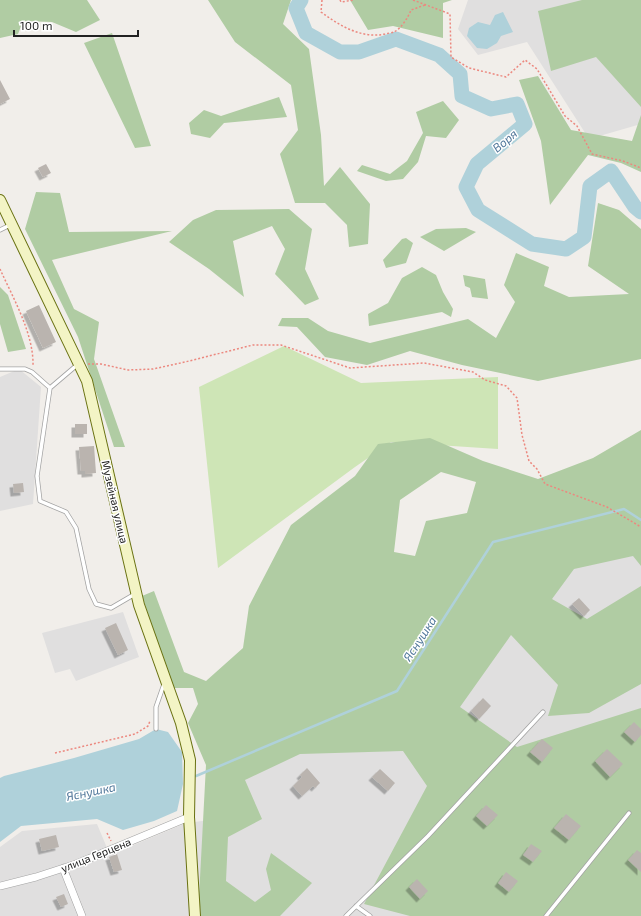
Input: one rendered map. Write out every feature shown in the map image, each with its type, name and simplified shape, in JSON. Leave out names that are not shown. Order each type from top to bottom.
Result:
[{"type":"street","name":"Музейная улица","points":[[0,200],[87,381],[139,605],[181,723],[190,760],[189,816],[195,916]]},
{"type":"street","name":"улица Герцена","points":[[0,886],[36,877],[63,868],[189,816]]},
{"type":"street","points":[[63,868],[82,916]]},
{"type":"lane","points":[[0,230],[12,224]]},
{"type":"lane","points":[[79,364],[50,388],[37,476],[40,501],[66,512],[76,528],[89,589],[96,604],[111,608],[136,593]]},
{"type":"lane","points":[[0,369],[25,369],[32,372],[50,388]]},
{"type":"lane","points":[[156,729],[156,707],[166,679]]},
{"type":"lane","points":[[346,916],[428,836],[543,712]]},
{"type":"lane","points":[[546,916],[629,813]]},
{"type":"lane","points":[[356,906],[370,916]]},
{"type":"path","points":[[322,0],[321,12],[332,20],[362,35],[376,36],[394,32],[406,20],[412,10],[425,5]]},
{"type":"path","points":[[340,0],[341,2],[354,0]]},
{"type":"path","points":[[413,0],[450,14],[451,57],[469,68],[506,77],[525,60],[537,69],[565,116],[576,126],[592,154],[623,161],[641,168]]},
{"type":"path","points":[[0,269],[22,318],[31,350],[33,362],[32,372]]},
{"type":"path","points":[[79,364],[101,364],[128,370],[153,369],[253,344],[281,344],[350,368],[424,363],[473,372],[486,380],[506,386],[517,398],[522,435],[529,461],[537,469],[545,484],[608,508],[641,527]]},
{"type":"path","points":[[55,753],[135,734],[148,726],[156,707]]},
{"type":"shaded area","points":[[468,0],[641,0],[641,124],[589,139],[527,42],[478,55],[458,29]]},
{"type":"shaded area","points":[[19,369],[41,387],[33,504],[0,511],[0,377]]},
{"type":"shaded area","points":[[641,532],[641,916],[0,916],[0,847],[22,831],[97,824],[110,855],[186,823],[219,819],[226,758],[510,557]]},
{"type":"shaded area","points":[[123,612],[139,657],[76,681],[70,669],[55,673],[42,633]]},
{"type":"green space","points":[[0,0],[87,0],[100,20],[76,32],[52,22],[23,21],[18,34],[0,38]]},
{"type":"green space","points":[[208,0],[291,0],[283,24],[309,49],[321,135],[324,186],[340,167],[370,204],[368,244],[349,247],[347,225],[325,203],[295,203],[280,154],[298,130],[291,85],[235,42]]},
{"type":"green space","points":[[350,0],[452,0],[443,3],[443,38],[393,26],[368,30]]},
{"type":"green space","points":[[582,0],[641,0],[641,107],[596,57],[551,71],[538,11]]},
{"type":"green space","points":[[112,33],[151,146],[135,148],[84,43]]},
{"type":"green space","points":[[538,76],[571,130],[632,141],[641,115],[641,172],[621,163],[588,155],[550,205],[541,141],[519,80]]},
{"type":"green space","points":[[279,97],[287,117],[224,123],[210,138],[191,134],[189,123],[204,110],[221,116]]},
{"type":"green space","points":[[443,101],[459,120],[446,138],[426,136],[418,162],[403,179],[386,181],[357,171],[362,165],[390,174],[407,161],[423,133],[416,112]]},
{"type":"green space","points":[[36,192],[60,193],[69,232],[172,231],[52,260],[74,309],[99,322],[94,359],[125,447],[114,447],[78,337],[25,229]]},
{"type":"green space","points":[[598,203],[619,210],[641,229],[641,359],[538,381],[462,365],[410,351],[367,365],[325,357],[297,327],[278,326],[282,318],[308,318],[328,331],[370,343],[468,319],[496,338],[515,302],[504,285],[516,253],[549,267],[544,286],[569,297],[629,294],[588,266]]},
{"type":"green space","points":[[289,209],[312,229],[305,269],[319,299],[305,305],[275,274],[285,249],[272,226],[233,241],[244,297],[209,269],[169,242],[193,220],[216,210]]},
{"type":"green space","points":[[466,228],[476,232],[444,251],[420,237],[436,229]]},
{"type":"green space","points":[[406,238],[413,243],[406,263],[386,268],[383,260],[402,239]]},
{"type":"green space","points":[[422,267],[436,275],[443,292],[453,309],[451,317],[442,312],[369,326],[368,314],[388,303],[402,278]]},
{"type":"green space","points":[[463,275],[485,279],[488,299],[472,297],[470,288],[465,286]]},
{"type":"green space","points":[[0,287],[8,295],[26,349],[8,352],[0,324]]},
{"type":"green space","points":[[284,346],[361,383],[498,377],[498,449],[391,442],[218,568],[199,387]]},
{"type":"green space","points":[[641,430],[641,566],[633,556],[574,569],[552,599],[587,619],[641,586],[641,684],[589,713],[548,716],[558,685],[511,635],[460,707],[517,747],[641,708],[641,916],[410,916],[364,904],[427,786],[403,751],[300,754],[245,780],[262,819],[228,837],[226,881],[255,902],[271,890],[266,869],[271,853],[312,883],[280,916],[201,916],[199,897],[206,765],[188,723],[198,704],[193,688],[173,688],[142,596],[154,591],[184,672],[206,681],[243,648],[249,606],[291,525],[355,476],[378,444],[430,438],[483,461],[538,479],[593,458]],"holes":[[[441,472],[476,482],[467,513],[426,521],[415,556],[394,552],[400,500]]]},
{"type":"water","points":[[503,12],[513,32],[501,36],[497,43],[487,49],[477,48],[467,36],[469,28],[478,22],[490,25],[495,15]]},
{"type":"water","points":[[156,729],[168,732],[182,752],[183,784],[177,811],[154,821],[123,830],[97,819],[21,826],[0,842],[0,778],[139,739]]},
{"type":"building","points":[[0,80],[10,99],[0,104]]},
{"type":"building","points":[[46,164],[51,173],[43,177],[38,168]]},
{"type":"building","points":[[39,305],[56,342],[43,348],[26,311]]},
{"type":"building","points":[[75,424],[87,424],[87,434],[75,434]]},
{"type":"building","points":[[94,446],[96,473],[85,474],[85,471],[81,471],[79,447]]},
{"type":"building","points":[[23,483],[24,492],[14,493],[13,484]]},
{"type":"building","points":[[579,598],[590,610],[584,616],[572,604]]},
{"type":"building","points":[[116,623],[128,650],[118,655],[105,628]]},
{"type":"building","points":[[483,698],[491,706],[479,719],[471,711]]},
{"type":"building","points":[[634,722],[641,729],[641,735],[635,742],[624,732]]},
{"type":"building","points":[[542,739],[553,748],[542,762],[530,752]]},
{"type":"building","points":[[607,749],[623,764],[610,777],[595,761]]},
{"type":"building","points":[[307,768],[320,783],[315,788],[313,786],[302,796],[293,786],[302,777],[300,775]]},
{"type":"building","points":[[380,769],[395,783],[388,791],[372,777]]},
{"type":"building","points":[[486,805],[498,815],[487,826],[476,816]]},
{"type":"building","points":[[566,814],[581,826],[569,840],[554,828]]},
{"type":"building","points":[[56,835],[59,847],[42,851],[39,839]]},
{"type":"building","points":[[531,844],[542,851],[533,862],[523,855]]},
{"type":"building","points":[[637,850],[641,853],[641,872],[628,860]]},
{"type":"building","points":[[117,854],[122,870],[114,872],[109,857]]},
{"type":"building","points":[[506,872],[518,881],[509,892],[498,883]]},
{"type":"building","points":[[417,879],[428,891],[420,899],[409,887]]},
{"type":"building","points":[[64,894],[68,904],[61,907],[56,897]]},
{"type":"waterway","name":"Воря","points":[[301,0],[296,8],[306,33],[340,52],[359,52],[396,39],[439,55],[460,74],[462,96],[491,109],[517,104],[525,124],[477,164],[466,187],[478,210],[532,244],[566,249],[584,237],[590,186],[611,171],[635,207],[641,212]]},
{"type":"waterway","name":"Яснушка","points":[[196,776],[397,691],[493,542],[624,509],[641,520]]}]
